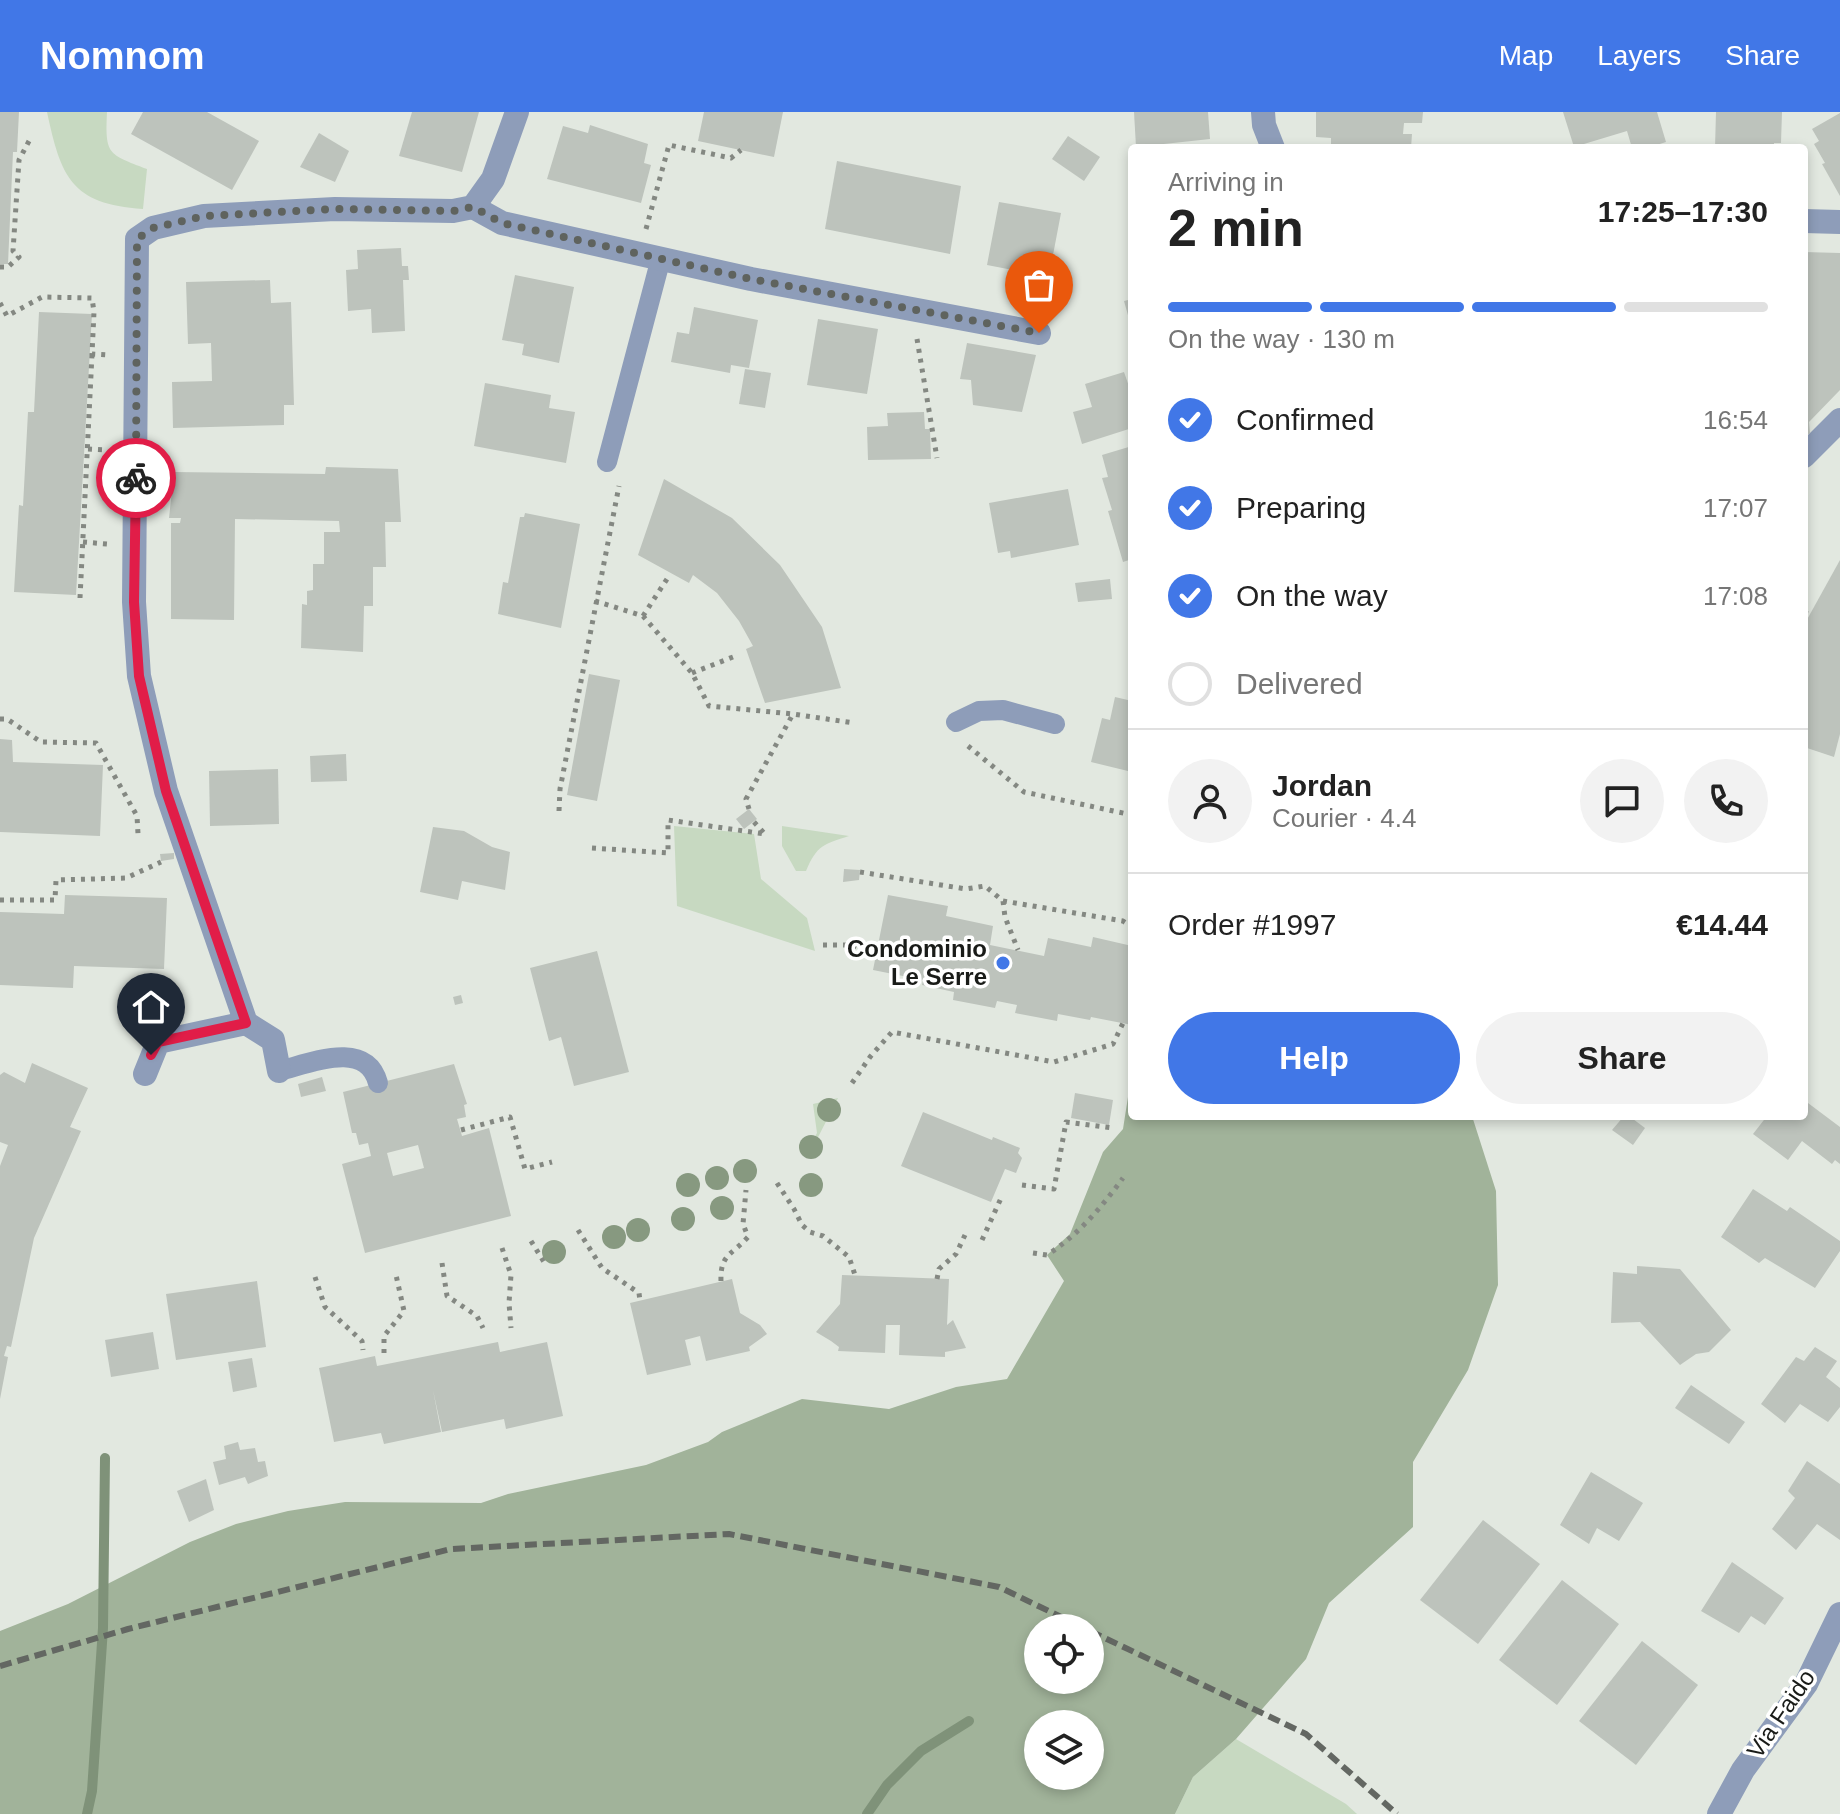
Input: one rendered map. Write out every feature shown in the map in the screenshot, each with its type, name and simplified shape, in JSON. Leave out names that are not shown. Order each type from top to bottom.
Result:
[{"type":"street","points":[[473,207],[493,179],[517,112]]},
{"type":"street","points":[[1263,112],[1271,144]]},
{"type":"street","points":[[279,1071],[273,1040],[246,1023],[166,791],[139,676],[134,602],[137,239],[153,228],[204,216],[335,209],[453,211],[473,207],[502,223],[751,279],[1039,333]]},
{"type":"street","points":[[1808,221],[1840,222]]},
{"type":"street","points":[[1808,452],[1840,420]]},
{"type":"street","points":[[145,1074],[158,1042],[246,1023]]},
{"type":"street","name":"Via Faido","points":[[1719,1814],[1743,1770],[1806,1684],[1840,1614]]},
{"type":"lane","points":[[610,452],[650,255]]},
{"type":"lane","points":[[956,722],[979,711],[1003,710],[1055,724]]},
{"type":"lane","points":[[279,1071],[352,1057],[364,1061],[375,1072],[378,1083]]},
{"type":"path","points":[[0,267],[8,267],[19,257],[13,251],[19,160],[29,141]]},
{"type":"path","points":[[650,255],[669,145],[731,158],[741,150]]},
{"type":"path","points":[[0,303],[7,316],[42,297],[92,298],[94,312]]},
{"type":"path","points":[[0,318],[5,311]]},
{"type":"path","points":[[917,335],[937,458]]},
{"type":"path","points":[[80,598],[92,354]]},
{"type":"path","points":[[559,811],[560,789],[595,601],[624,463],[610,452]]},
{"type":"path","points":[[643,616],[667,579]]},
{"type":"path","points":[[595,601],[643,616],[692,673],[709,706],[854,723]]},
{"type":"path","points":[[692,673],[738,655]]},
{"type":"path","points":[[749,809],[746,799],[793,714]]},
{"type":"path","points":[[0,719],[7,719],[41,742],[96,743],[137,816],[138,834]]},
{"type":"path","points":[[962,742],[1024,792],[1128,814]]},
{"type":"path","points":[[592,848],[668,853],[668,820],[765,834],[754,822]]},
{"type":"path","points":[[0,900],[55,900],[56,880],[126,878],[156,866]]},
{"type":"path","points":[[860,872],[966,889],[985,886],[1003,901],[1128,924]]},
{"type":"path","points":[[1003,901],[1005,917],[1018,950]]},
{"type":"path","points":[[823,945],[853,945],[876,955]]},
{"type":"path","points":[[852,1083],[892,1032],[1054,1062],[1113,1044],[1123,1023]]},
{"type":"path","points":[[461,1130],[510,1117],[525,1169],[552,1162]]},
{"type":"path","points":[[1022,1185],[1054,1189],[1066,1122],[1113,1128]]},
{"type":"path","points":[[1033,1253],[1047,1255],[1068,1241],[1102,1206],[1123,1178]]},
{"type":"path","points":[[777,1183],[802,1225],[810,1232],[823,1236],[849,1257],[855,1275]]},
{"type":"path","points":[[721,1281],[725,1258],[748,1237],[743,1224],[746,1190]]},
{"type":"path","points":[[982,1240],[1002,1196]]},
{"type":"path","points":[[578,1230],[596,1262],[639,1293],[640,1301]]},
{"type":"path","points":[[937,1279],[939,1269],[956,1254],[965,1235]]},
{"type":"path","points":[[531,1241],[544,1262]]},
{"type":"path","points":[[502,1248],[511,1275],[511,1328]]},
{"type":"path","points":[[442,1263],[447,1296],[477,1316],[483,1328]]},
{"type":"path","points":[[384,1353],[384,1336],[404,1311],[396,1275]]},
{"type":"path","points":[[315,1277],[325,1307],[362,1341],[363,1350]]},
{"type":"green space","points":[[47,112],[107,112],[108,145],[112,151],[124,160],[147,169],[143,209],[100,201],[73,183],[58,154]]},
{"type":"green space","points":[[674,826],[754,834],[761,879],[807,918],[815,951],[677,906]]},
{"type":"green space","points":[[782,826],[849,836],[822,847],[806,871],[796,871],[782,846]]},
{"type":"green space","points":[[1128,1097],[1128,1120],[1473,1120],[1496,1191],[1498,1285],[1468,1370],[1413,1462],[1413,1527],[1329,1603],[1306,1659],[1236,1739],[1193,1777],[1175,1814],[0,1814],[0,1631],[68,1604],[190,1542],[236,1524],[288,1511],[345,1502],[481,1503],[508,1494],[646,1465],[708,1442],[722,1432],[802,1399],[889,1409],[956,1387],[1007,1379],[1064,1281],[1047,1255],[1070,1234],[1103,1152],[1123,1129]]},
{"type":"green space","points":[[838,1098],[812,1149],[807,1151],[817,1133],[813,1104]]},
{"type":"green space","points":[[1236,1739],[1346,1804],[1357,1814],[1175,1814],[1193,1777]]},
{"type":"building","points":[[0,112],[19,112],[17,152],[13,152],[8,264],[0,264]]},
{"type":"building","points":[[143,112],[207,112],[259,141],[232,190],[131,134]]},
{"type":"building","points":[[412,112],[479,112],[462,172],[399,156]]},
{"type":"building","points":[[704,112],[783,112],[774,157],[698,141]]},
{"type":"building","points":[[1134,112],[1208,112],[1210,139],[1136,144]]},
{"type":"building","points":[[1316,112],[1423,112],[1422,123],[1404,123],[1403,134],[1412,134],[1411,144],[1331,144],[1331,138],[1316,137]]},
{"type":"building","points":[[1563,112],[1657,112],[1666,142],[1631,144],[1627,131],[1584,144],[1573,144]]},
{"type":"building","points":[[1716,112],[1782,112],[1781,143],[1715,144]]},
{"type":"building","points":[[1840,113],[1840,196],[1822,164],[1825,163],[1814,144],[1819,141],[1812,129]]},
{"type":"building","points":[[590,125],[648,144],[644,163],[651,165],[641,203],[547,179],[563,126],[588,133]]},
{"type":"building","points":[[319,133],[349,151],[335,182],[300,167]]},
{"type":"building","points":[[1068,136],[1100,157],[1084,181],[1052,159]]},
{"type":"building","points":[[837,161],[961,186],[950,254],[825,229]]},
{"type":"building","points":[[999,202],[1061,213],[1053,255],[1047,254],[1044,276],[987,265]]},
{"type":"building","points":[[401,248],[402,266],[408,266],[409,280],[403,280],[405,331],[372,333],[371,309],[348,311],[346,270],[358,269],[357,250]]},
{"type":"building","points":[[1808,252],[1840,253],[1840,390],[1809,422],[1808,435]]},
{"type":"building","points":[[515,275],[574,287],[559,363],[522,355],[524,344],[502,340]]},
{"type":"building","points":[[270,280],[271,303],[291,302],[294,405],[284,405],[284,425],[173,428],[172,382],[212,381],[211,343],[188,344],[186,282]]},
{"type":"building","points":[[694,307],[758,320],[749,368],[731,365],[730,373],[671,362],[677,332],[689,334]]},
{"type":"building","points":[[39,312],[92,314],[76,595],[14,592],[28,412],[34,412]]},
{"type":"building","points":[[818,319],[878,329],[867,394],[807,385]]},
{"type":"building","points":[[967,343],[1036,355],[1022,412],[973,405],[971,380],[960,379]]},
{"type":"building","points":[[745,369],[771,373],[765,408],[739,404]]},
{"type":"building","points":[[1124,372],[1128,384],[1128,429],[1082,444],[1073,412],[1092,407],[1085,384]]},
{"type":"building","points":[[485,383],[551,395],[549,408],[575,412],[566,463],[474,446]]},
{"type":"building","points":[[924,412],[925,429],[930,429],[931,459],[868,460],[867,427],[888,426],[887,413]]},
{"type":"building","points":[[1128,447],[1128,560],[1123,562],[1108,511],[1112,510],[1102,478],[1108,477],[1102,455]]},
{"type":"building","points":[[326,467],[398,469],[401,522],[385,522],[386,567],[373,567],[373,606],[364,606],[363,652],[301,648],[302,604],[307,605],[307,591],[313,590],[313,564],[324,564],[324,532],[340,532],[339,521],[235,519],[234,620],[171,619],[171,523],[180,523],[181,518],[169,518],[174,472],[325,474]]},
{"type":"building","points":[[664,479],[732,518],[780,565],[822,627],[841,688],[765,703],[746,649],[753,646],[739,621],[717,593],[693,575],[689,583],[638,555]]},
{"type":"building","points":[[1068,489],[1079,545],[1011,558],[1010,551],[998,553],[989,503]]},
{"type":"building","points":[[525,513],[580,524],[561,628],[498,614],[503,582],[508,583],[520,517],[524,517]]},
{"type":"building","points":[[1840,560],[1840,734],[1834,757],[1808,748],[1808,618]]},
{"type":"building","points":[[1110,579],[1112,599],[1078,602],[1075,583]]},
{"type":"building","points":[[589,674],[620,680],[597,801],[567,795]]},
{"type":"building","points":[[1115,697],[1128,700],[1128,771],[1091,762],[1102,718],[1110,720]]},
{"type":"building","points":[[0,739],[12,740],[13,762],[103,765],[100,836],[0,832]]},
{"type":"building","points":[[346,754],[347,781],[311,782],[310,756]]},
{"type":"building","points":[[278,769],[279,824],[210,826],[209,771]]},
{"type":"building","points":[[749,809],[757,819],[744,829],[736,819]]},
{"type":"building","points":[[433,827],[464,831],[492,847],[510,852],[505,890],[462,881],[458,900],[420,892]]},
{"type":"building","points":[[174,853],[174,859],[161,861],[160,854]]},
{"type":"building","points":[[844,869],[860,870],[859,880],[843,882]]},
{"type":"building","points":[[65,895],[167,898],[164,969],[74,966],[73,988],[0,985],[0,912],[64,914]]},
{"type":"building","name":"Condominio Le Serre","points":[[888,895],[948,906],[946,916],[993,926],[990,945],[1044,956],[1048,938],[1091,947],[1093,937],[1128,945],[1128,1024],[1058,1014],[1057,1021],[1015,1013],[1017,1005],[997,1001],[995,1008],[953,1000],[954,992],[922,985],[923,980],[873,970]]},
{"type":"building","points":[[597,951],[629,1072],[574,1086],[561,1037],[549,1041],[530,968]]},
{"type":"building","points":[[461,995],[463,1003],[455,1005],[453,997]]},
{"type":"building","points":[[32,1063],[88,1088],[70,1127],[81,1131],[34,1238],[11,1347],[7,1346],[4,1356],[8,1357],[0,1399],[0,1166],[8,1145],[0,1142],[0,1075],[4,1072],[25,1083]]},
{"type":"building","points":[[454,1064],[467,1104],[464,1105],[466,1117],[457,1119],[462,1136],[489,1128],[511,1216],[365,1253],[342,1164],[371,1156],[368,1143],[359,1145],[356,1133],[352,1133],[343,1092]],"holes":[[[418,1145],[424,1168],[393,1176],[387,1153]]]},
{"type":"building","points":[[322,1077],[326,1091],[301,1097],[298,1084]]},
{"type":"building","points":[[1075,1093],[1113,1100],[1109,1125],[1071,1118]]},
{"type":"building","points":[[1808,1103],[1840,1127],[1840,1164],[1835,1160],[1832,1164],[1802,1141],[1788,1160],[1753,1134],[1764,1120],[1808,1120]]},
{"type":"building","points":[[923,1112],[1020,1148],[1018,1153],[1022,1158],[1016,1173],[1005,1169],[991,1202],[901,1166]]},
{"type":"building","points":[[1621,1120],[1634,1120],[1645,1128],[1633,1145],[1612,1130]]},
{"type":"building","points":[[1753,1189],[1787,1211],[1790,1207],[1840,1241],[1840,1251],[1815,1288],[1765,1258],[1759,1263],[1721,1237]]},
{"type":"building","points":[[1637,1266],[1680,1269],[1731,1330],[1709,1352],[1696,1354],[1680,1365],[1640,1322],[1611,1323],[1613,1272],[1637,1274]]},
{"type":"building","points":[[842,1275],[949,1279],[947,1325],[953,1320],[966,1348],[945,1352],[945,1357],[899,1355],[900,1325],[886,1325],[885,1353],[838,1351],[839,1347],[816,1332],[840,1304]]},
{"type":"building","points":[[732,1279],[740,1313],[760,1325],[767,1334],[749,1347],[750,1351],[706,1361],[700,1336],[685,1340],[691,1365],[647,1375],[630,1303]]},
{"type":"building","points":[[257,1281],[266,1347],[176,1360],[166,1294]]},
{"type":"building","points":[[153,1332],[159,1369],[111,1377],[105,1340]]},
{"type":"building","points":[[498,1342],[500,1352],[547,1342],[563,1416],[506,1429],[504,1419],[442,1432],[433,1390],[441,1432],[384,1444],[381,1433],[334,1442],[319,1368],[375,1356],[377,1366]]},
{"type":"building","points":[[1815,1347],[1837,1361],[1826,1377],[1840,1388],[1840,1407],[1828,1422],[1800,1404],[1785,1423],[1761,1404],[1796,1357],[1804,1361]]},
{"type":"building","points":[[252,1358],[257,1387],[233,1392],[228,1362]]},
{"type":"building","points":[[1691,1385],[1745,1422],[1729,1444],[1675,1408]]},
{"type":"building","points":[[238,1442],[240,1450],[255,1448],[258,1462],[265,1461],[268,1476],[248,1484],[245,1477],[219,1485],[213,1462],[226,1459],[224,1446]]},
{"type":"building","points":[[1807,1461],[1840,1484],[1840,1540],[1817,1524],[1796,1550],[1772,1529],[1795,1498],[1788,1491]]},
{"type":"building","points":[[1591,1472],[1643,1503],[1619,1541],[1597,1528],[1589,1544],[1560,1525]]},
{"type":"building","points":[[206,1479],[214,1510],[189,1522],[177,1491]]},
{"type":"building","points":[[1483,1520],[1540,1564],[1478,1644],[1420,1600]]},
{"type":"building","points":[[1732,1562],[1784,1598],[1765,1625],[1751,1616],[1739,1633],[1701,1611]]},
{"type":"building","points":[[1562,1580],[1619,1624],[1557,1705],[1499,1660]]},
{"type":"building","points":[[1642,1641],[1698,1685],[1636,1765],[1579,1721]]},
{"type":"waterway","points":[[87,1814],[92,1791],[103,1628],[105,1458]]},
{"type":"waterway","points":[[867,1814],[887,1785],[921,1751],[969,1721]]},
{"type":"railway","points":[[0,1666],[128,1629],[451,1549],[729,1534],[999,1587],[1055,1614]]},
{"type":"railway","points":[[1104,1638],[1306,1734],[1397,1814]]},
{"type":"way so far","points":[[136,478],[137,239],[153,228],[204,216],[335,209],[453,211],[473,207],[502,223],[751,279],[1039,333]]},
{"type":"place","name":"Condominio Le Serre","points":[[1003,963]]},
{"type":"route","points":[[136,478],[134,602],[139,676],[166,791],[246,1023],[158,1042],[151,1055]]}]
